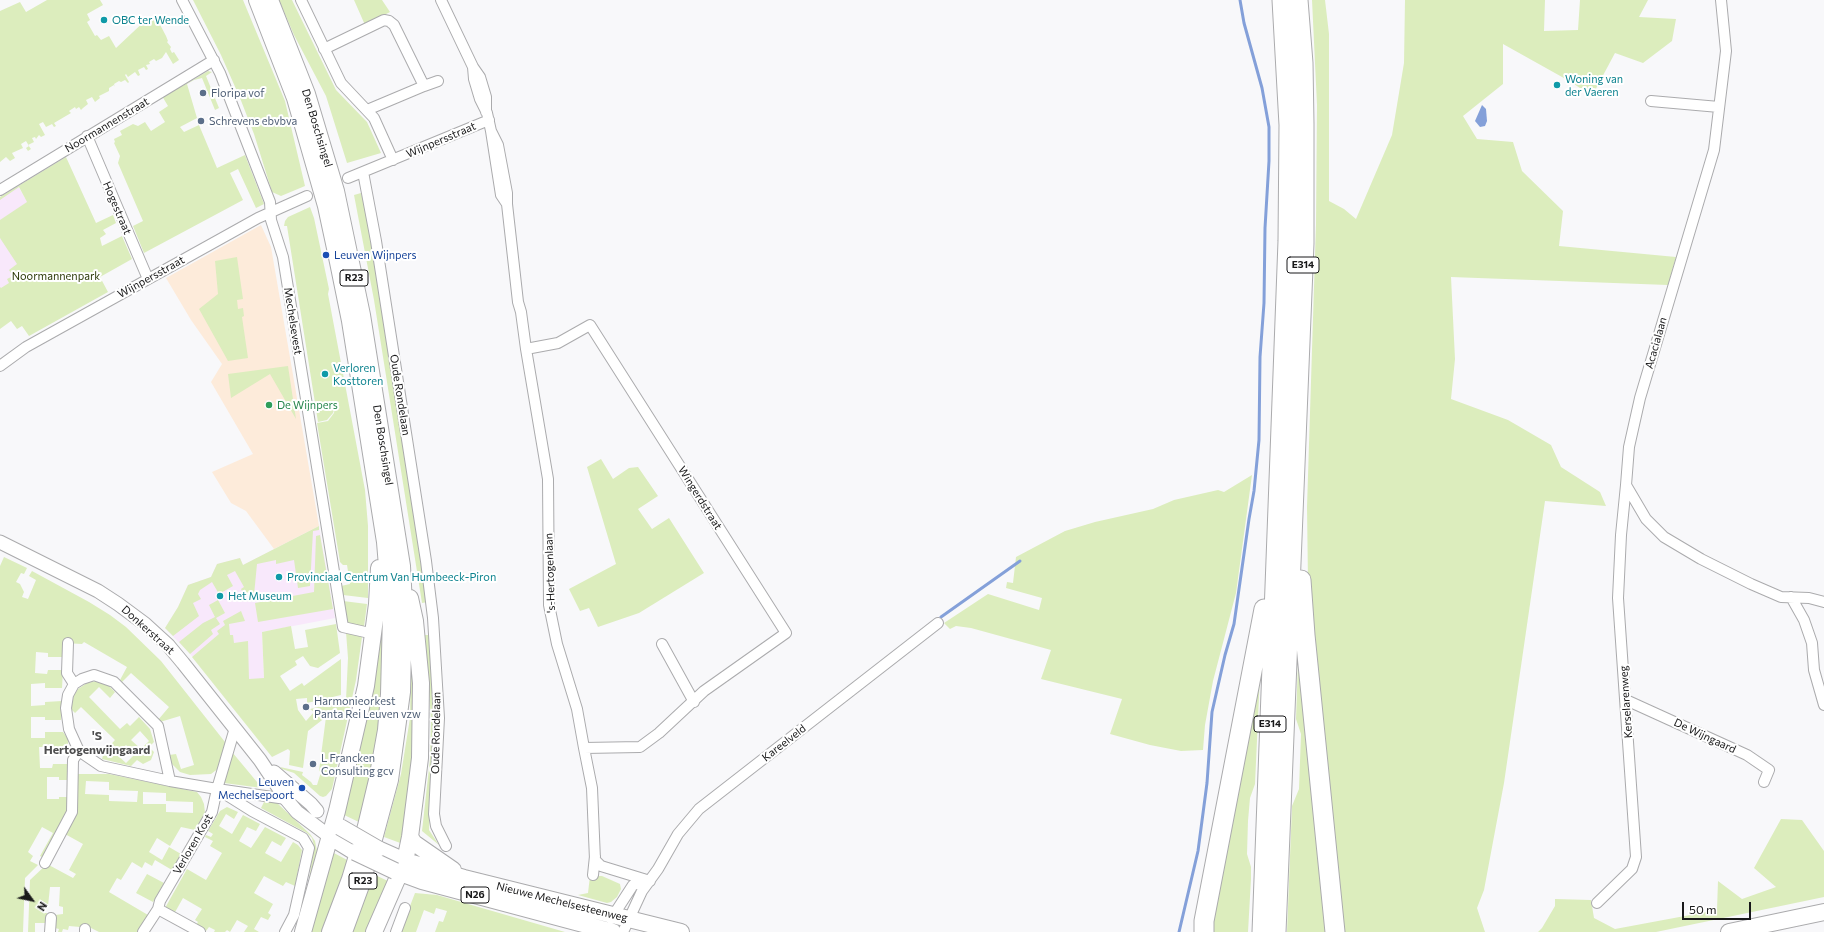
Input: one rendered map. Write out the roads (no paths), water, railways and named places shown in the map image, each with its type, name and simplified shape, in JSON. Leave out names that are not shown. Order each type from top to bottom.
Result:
[{"type":"highway","name":"E314","points":[[1262,932],[1288,226],[1289,117],[1282,0]]},
{"type":"highway","name":"E314","points":[[1276,932],[1304,236],[1304,116],[1298,0]]},
{"type":"highway","points":[[1202,928],[1264,614],[1270,533],[1278,515]]},
{"type":"highway","points":[[1292,530],[1300,552],[1305,635],[1335,932]]},
{"type":"main road","name":"Den Boschsingel","points":[[257,0],[295,98],[326,206],[350,321],[385,542],[391,614],[389,694],[386,730],[377,780],[372,827]]},
{"type":"main road","name":"Den Boschsingel","points":[[270,0],[308,94],[336,191],[362,315],[402,566],[404,605],[402,692],[390,780],[372,827]]},
{"type":"main road","points":[[303,932],[335,832],[366,686],[374,634],[379,554],[385,542]]},
{"type":"main road","points":[[374,932],[410,837],[420,758],[422,720],[421,683],[415,621],[402,566]]},
{"type":"main road","name":"R23","points":[[330,932],[372,827]]},
{"type":"main road","name":"R23","points":[[344,932],[363,880],[372,827]]},
{"type":"main road","name":"Nieuwe Mechelsesteenweg","points":[[335,832],[378,849],[422,881],[608,931]]},
{"type":"main road","points":[[410,837],[414,843],[464,878]]},
{"type":"main road","name":"Nieuwe Mechelsesteenweg","points":[[400,866],[464,878],[613,915],[626,925],[682,932]]},
{"type":"main road","points":[[1729,932],[1824,912]]},
{"type":"street","name":"Mechelsevest","points":[[182,0],[214,60],[270,202],[271,220],[283,257],[343,627],[374,634]]},
{"type":"street","points":[[301,0],[341,83],[374,118],[393,160]]},
{"type":"street","name":"'s-Hertogenlaan","points":[[441,0],[473,67],[480,76],[486,97],[501,195],[507,204],[518,302],[521,312],[548,479],[549,605],[557,644],[577,709],[592,788],[594,856],[593,875]]},
{"type":"street","name":"Acacialaan","points":[[1626,485],[1629,446],[1640,398],[1714,150],[1726,51],[1721,0]]},
{"type":"street","points":[[324,49],[384,20],[388,21],[395,26],[424,86]]},
{"type":"street","name":"Noormannenstraat","points":[[0,190],[214,60]]},
{"type":"street","points":[[367,110],[438,80]]},
{"type":"street","points":[[1651,101],[1719,107]]},
{"type":"street","name":"Wijnpersstraat","points":[[348,178],[393,160],[488,116]]},
{"type":"street","name":"Hogestraat","points":[[87,136],[148,279]]},
{"type":"street","name":"Oude Rondelaan","points":[[363,172],[377,249],[417,498],[433,618],[439,718],[434,814],[436,826],[446,846]]},
{"type":"street","name":"Wijnpersstraat","points":[[0,366],[26,347],[270,211],[307,196]]},
{"type":"street","name":"Wingerdstraat","points":[[526,348],[558,343],[590,325],[786,633],[704,691],[694,702],[659,733],[640,747],[584,748]]},
{"type":"street","points":[[1626,485],[1646,519],[1664,537],[1701,559],[1781,597],[1809,598],[1824,602]]},
{"type":"street","name":"Kerselarenweg","points":[[1597,903],[1632,869],[1635,863],[1626,700],[1618,598],[1621,535],[1626,485]]},
{"type":"street","name":"Donkerstraat","points":[[0,542],[98,591],[145,624],[168,645],[260,760],[286,799],[297,812],[335,832]]},
{"type":"street","points":[[1793,598],[1804,620],[1812,643],[1814,670],[1824,705]]},
{"type":"street","points":[[415,621],[433,618]]},
{"type":"street","name":"Kareelveld","points":[[626,925],[642,891],[650,881],[678,834],[699,809],[938,623]]},
{"type":"street","points":[[68,643],[67,673],[74,684]]},
{"type":"street","points":[[662,644],[694,702]]},
{"type":"street","points":[[170,781],[158,726],[114,682],[94,675],[82,678],[74,684],[68,696],[67,720],[73,741],[79,751],[101,766],[170,781],[286,799],[317,811]]},
{"type":"street","name":"De Wijngaard","points":[[1626,700],[1747,755],[1769,770],[1764,782]]},
{"type":"street","name":"Verloren Kost","points":[[143,932],[158,909],[160,901],[212,812],[235,728]]},
{"type":"street","points":[[45,863],[72,812],[73,760],[79,751]]},
{"type":"street","name":"Donkerstraat","points":[[260,760],[317,811],[335,832]]},
{"type":"street","points":[[218,789],[252,811],[303,838],[309,848],[294,914],[285,932]]},
{"type":"street","points":[[252,811],[259,796]]},
{"type":"street","points":[[594,856],[596,862],[601,866],[650,881]]},
{"type":"street","points":[[608,931],[613,915],[633,885],[650,881]]},
{"type":"street","points":[[396,932],[406,908]]},
{"type":"street","points":[[158,909],[200,932]]},
{"type":"street","points":[[50,932],[51,918]]},
{"type":"water","points":[[1482,105],[1486,109],[1487,121],[1485,126],[1480,127],[1475,121]]},
{"type":"waterway","points":[[1179,932],[1198,851],[1207,783],[1212,712],[1225,655],[1234,624],[1254,491],[1259,440],[1260,357],[1264,303],[1269,127],[1262,88],[1244,23],[1240,0]]},
{"type":"waterway","points":[[941,617],[1020,561]]},
{"type":"place","name":"OBC ter Wende","points":[[104,20]]},
{"type":"place","name":"Woning van der Vaeren","points":[[1557,85]]},
{"type":"place","name":"Floripa vof","points":[[203,93]]},
{"type":"place","name":"Schrevens ebvbva","points":[[201,121]]},
{"type":"place","name":"Leuven Wijnpers","points":[[326,255]]},
{"type":"place","name":"Verloren Kosttoren","points":[[325,374]]},
{"type":"place","name":"De Wijnpers","points":[[269,405]]},
{"type":"place","name":"Provinciaal Centrum Van Humbeeck-Piron","points":[[279,577]]},
{"type":"place","name":"Het Museum","points":[[220,596]]},
{"type":"place","name":"Harmonieorkest Panta Rei Leuven vzw","points":[[306,707]]},
{"type":"place","name":"L Francken Consulting gcv","points":[[313,764]]},
{"type":"place","name":"Leuven Mechelsepoort","points":[[302,788]]},
{"type":"district","name":"'S Hertogenwijngaard","points":[[97,743]]},
{"type":"park label","name":"Noormannenpark","points":[[56,276]]}]
